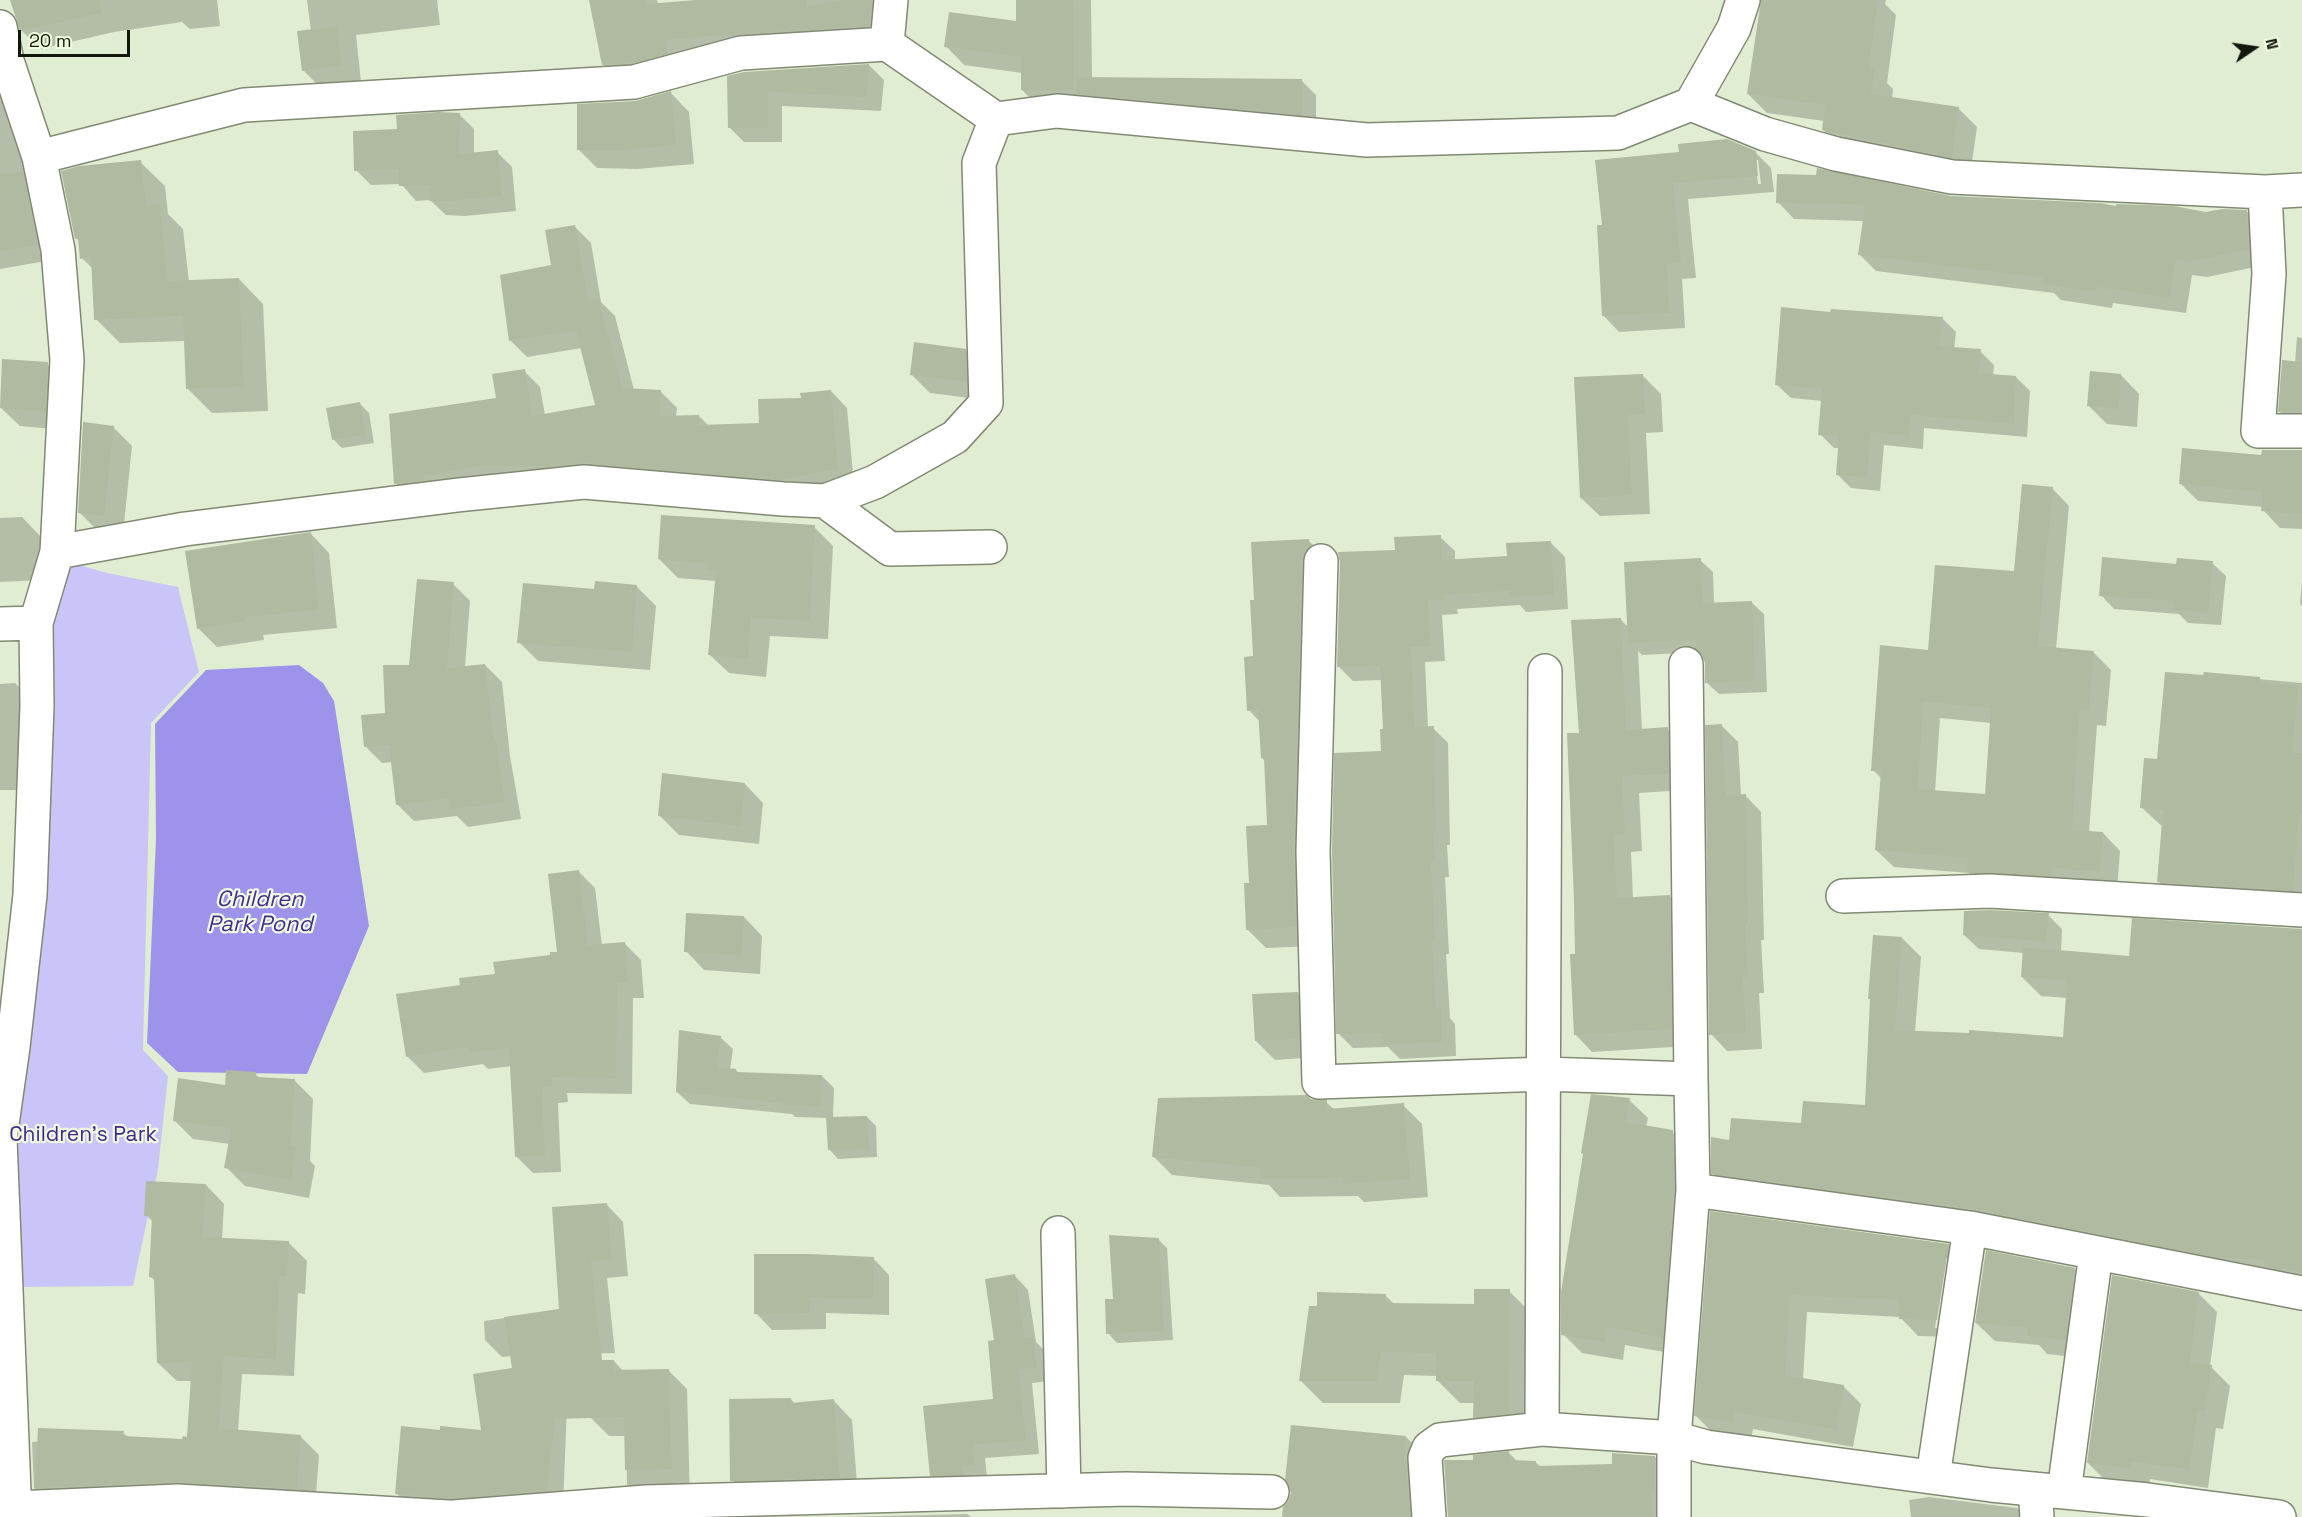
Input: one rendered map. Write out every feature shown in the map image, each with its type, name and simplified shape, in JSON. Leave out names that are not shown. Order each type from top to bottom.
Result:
[{"type":"street","points":[[887,44],[891,0]]},
{"type":"street","points":[[39,157],[244,105],[634,82],[741,53],[887,44],[996,119],[1057,111],[1367,140],[1618,133],[1691,104],[1734,28],[1743,0]]},
{"type":"street","points":[[0,27],[8,61],[39,157],[58,250],[67,360],[57,552],[36,623],[37,706],[30,895],[0,1138],[15,1513],[178,1501],[448,1517]]},
{"type":"street","points":[[1691,104],[1765,134],[1836,154],[1952,177],[2265,192],[2302,190]]},
{"type":"street","points":[[57,552],[185,529],[458,495],[584,482],[825,501],[875,482],[955,437],[986,403],[979,163],[996,119]]},
{"type":"street","points":[[2265,192],[2269,274],[2258,431],[2302,431]]},
{"type":"street","points":[[825,501],[890,549],[990,547]]},
{"type":"street","points":[[1321,561],[1312,851],[1319,1082],[1545,1074],[1691,1079]]},
{"type":"street","points":[[0,624],[36,623]]},
{"type":"street","points":[[1674,1517],[1674,1438],[1693,1190],[1686,664]]},
{"type":"street","points":[[1542,1429],[1545,671]]},
{"type":"street","points":[[1843,896],[1990,891],[2302,910]]},
{"type":"street","points":[[1693,1190],[1970,1228],[2302,1293]]},
{"type":"street","points":[[1933,1477],[1970,1228]]},
{"type":"street","points":[[1058,1233],[1064,1491]]},
{"type":"street","points":[[2045,1499],[2096,1253]]},
{"type":"street","points":[[1430,1517],[1425,1458],[1429,1448],[1440,1440],[1542,1429],[1674,1438],[1706,1447],[1933,1477],[2045,1499],[2148,1500],[2279,1517]]},
{"type":"street","points":[[454,1517],[646,1502],[1064,1491],[1104,1503],[1272,1492]]},
{"type":"green space","name":"Children's Park","points":[[62,560],[107,573],[178,587],[199,672],[151,723],[143,1050],[168,1076],[158,1169],[133,1286],[20,1287],[3,1135],[45,617]]},
{"type":"water","name":"Children Park Pond","points":[[299,665],[323,683],[334,701],[369,926],[307,1074],[178,1072],[147,1043],[156,838],[155,724],[206,670]]},
{"type":"building","points":[[10,0],[100,0],[101,13],[20,31]]},
{"type":"building","points":[[589,0],[645,0],[646,4],[696,0],[807,0],[807,6],[842,0],[872,0],[870,26],[666,40],[667,54],[631,63],[602,65]]},
{"type":"building","points":[[1016,0],[1073,0],[1074,90],[1021,90],[1021,57],[944,47],[949,12],[1016,21]]},
{"type":"building","points":[[1761,0],[1878,0],[1869,68],[1875,68],[1871,94],[1959,107],[1952,158],[1822,130],[1825,105],[1747,94]]},
{"type":"building","points":[[337,26],[342,66],[302,71],[297,31]]},
{"type":"building","points":[[869,64],[867,97],[768,92],[768,128],[728,128],[727,76],[744,72]]},
{"type":"building","points":[[1077,77],[1302,79],[1302,115],[1076,94]]},
{"type":"building","points":[[671,91],[676,145],[617,151],[577,150],[577,104],[635,101]]},
{"type":"building","points":[[460,113],[459,154],[498,150],[502,196],[429,201],[430,185],[399,186],[398,169],[354,171],[353,131],[397,129],[396,115]]},
{"type":"building","points":[[1727,139],[1756,151],[1758,176],[1673,183],[1681,262],[1667,264],[1669,313],[1602,316],[1597,225],[1602,225],[1595,160],[1679,152],[1678,144]]},
{"type":"building","points":[[141,160],[146,205],[160,204],[168,281],[239,278],[244,387],[186,389],[183,316],[94,320],[91,257],[80,259],[78,238],[75,239],[61,171],[79,166]]},
{"type":"building","points":[[1817,168],[1951,196],[2100,203],[2116,206],[2116,204],[2174,206],[2206,212],[2222,209],[2247,210],[2249,249],[2189,262],[2176,259],[2170,298],[2097,287],[2096,292],[2043,284],[2043,278],[1858,255],[1865,205],[1776,203],[1777,174],[1816,175]]},
{"type":"building","points":[[23,172],[38,245],[0,252],[0,174]]},
{"type":"building","points":[[575,225],[588,300],[599,298],[622,388],[661,390],[660,416],[699,415],[699,425],[759,423],[758,399],[801,398],[800,393],[831,390],[838,469],[780,480],[585,463],[543,467],[482,466],[424,476],[424,480],[394,484],[389,414],[496,398],[492,374],[525,369],[532,416],[595,405],[576,331],[509,341],[500,275],[551,265],[545,230]]},
{"type":"building","points":[[1781,307],[1830,312],[1831,309],[1943,317],[1939,346],[1981,349],[1979,373],[2016,376],[2014,424],[1911,415],[1909,436],[1871,432],[1867,478],[1836,475],[1839,436],[1818,435],[1822,389],[1775,385]]},
{"type":"building","points":[[914,342],[966,349],[967,382],[910,375]]},
{"type":"building","points":[[2,359],[48,362],[46,412],[0,408]]},
{"type":"building","points":[[2282,360],[2302,362],[2302,412],[2278,412]]},
{"type":"building","points":[[2090,371],[2121,374],[2119,409],[2087,406]]},
{"type":"building","points":[[1643,374],[1645,414],[1628,415],[1632,495],[1580,498],[1574,377]]},
{"type":"building","points":[[360,402],[366,435],[332,440],[326,408]]},
{"type":"building","points":[[83,422],[114,426],[104,516],[78,513]]},
{"type":"building","points":[[2182,448],[2261,455],[2262,450],[2302,450],[2302,514],[2261,511],[2263,492],[2179,484]]},
{"type":"building","points":[[2022,484],[2053,487],[2038,646],[2094,651],[2089,710],[2080,709],[2072,830],[2103,832],[2100,872],[2052,868],[2051,876],[1967,873],[1968,858],[1875,850],[1881,771],[1871,771],[1880,645],[1928,650],[1935,565],[2014,571]],"holes":[[[1923,702],[1991,708],[1985,794],[1918,789]]]},
{"type":"building","points":[[661,515],[815,525],[810,621],[751,618],[748,659],[708,655],[716,571],[707,570],[708,564],[658,559]]},
{"type":"building","points":[[311,532],[319,610],[245,617],[246,621],[197,629],[185,551]]},
{"type":"building","points":[[1441,535],[1442,560],[1507,556],[1506,543],[1551,541],[1554,595],[1510,597],[1509,591],[1443,595],[1444,600],[1428,601],[1431,646],[1411,647],[1415,727],[1434,726],[1436,831],[1433,831],[1435,862],[1431,863],[1435,940],[1432,940],[1436,1008],[1441,1007],[1442,1042],[1384,1045],[1383,1033],[1336,1034],[1332,851],[1334,753],[1381,751],[1380,729],[1383,729],[1380,666],[1337,667],[1340,562],[1338,552],[1395,550],[1394,537]]},
{"type":"building","points":[[1309,539],[1310,547],[1302,560],[1294,850],[1296,927],[1246,930],[1244,883],[1249,883],[1246,826],[1267,825],[1264,758],[1261,758],[1258,710],[1247,711],[1244,657],[1253,656],[1250,600],[1254,600],[1251,542]]},
{"type":"building","points":[[2102,557],[2176,564],[2177,558],[2213,561],[2208,613],[2173,610],[2173,601],[2099,596]]},
{"type":"building","points":[[1701,558],[1703,603],[1752,601],[1755,681],[1705,683],[1705,663],[1702,655],[1696,649],[1696,640],[1628,643],[1624,562]]},
{"type":"building","points":[[417,579],[454,582],[447,668],[485,664],[494,740],[496,740],[505,802],[449,810],[448,799],[396,805],[389,745],[364,747],[361,715],[385,713],[383,665],[409,665]]},
{"type":"building","points":[[595,581],[637,585],[632,652],[517,643],[523,583],[594,589]]},
{"type":"building","points":[[1621,618],[1626,730],[1668,727],[1669,774],[1622,776],[1625,834],[1614,835],[1617,898],[1670,895],[1672,1029],[1574,1035],[1570,954],[1575,954],[1574,900],[1567,733],[1579,733],[1571,620]]},
{"type":"building","points":[[2165,672],[2203,675],[2204,672],[2260,677],[2260,683],[2298,686],[2293,753],[2302,753],[2302,814],[2299,814],[2293,891],[2157,882],[2163,810],[2140,808],[2144,758],[2157,759]]},
{"type":"building","points":[[1722,724],[1726,795],[1746,794],[1748,924],[1745,924],[1748,977],[1743,977],[1746,1033],[1709,1035],[1705,725]]},
{"type":"building","points":[[662,773],[745,783],[741,826],[658,816]]},
{"type":"building","points":[[579,870],[588,945],[625,942],[628,982],[617,982],[616,1078],[552,1077],[552,1086],[542,1087],[545,1156],[515,1157],[509,1048],[470,1053],[469,1047],[406,1057],[396,994],[460,985],[459,978],[495,974],[493,962],[550,955],[550,952],[557,952],[548,874]]},
{"type":"building","points":[[1964,911],[2049,913],[2046,942],[1963,935]]},
{"type":"building","points":[[686,913],[744,916],[742,956],[684,952]]},
{"type":"building","points":[[2132,918],[2302,929],[2302,1272],[2264,1266],[2264,1260],[2214,1257],[1973,1209],[1711,1174],[1711,1137],[1729,1140],[1731,1118],[1801,1123],[1803,1101],[1865,1105],[1870,999],[1868,999],[1873,935],[1902,937],[1895,1030],[1969,1033],[1969,1030],[2063,1037],[2067,981],[2021,977],[2023,947],[2129,956]]},
{"type":"building","points":[[1298,992],[1299,1039],[1255,1041],[1252,994]]},
{"type":"building","points":[[679,1030],[721,1036],[717,1067],[736,1069],[736,1072],[822,1075],[821,1107],[781,1105],[781,1103],[676,1092]]},
{"type":"building","points":[[226,1070],[256,1072],[256,1077],[295,1079],[291,1145],[297,1146],[291,1180],[224,1168],[231,1129],[173,1121],[178,1078],[225,1085]]},
{"type":"building","points":[[1591,1094],[1630,1098],[1626,1122],[1673,1130],[1674,1189],[1663,1338],[1607,1327],[1604,1342],[1561,1335],[1561,1292]]},
{"type":"building","points":[[1307,1095],[1311,1099],[1327,1100],[1327,1109],[1404,1103],[1410,1179],[1344,1184],[1343,1178],[1260,1179],[1260,1168],[1152,1157],[1158,1098]]},
{"type":"building","points":[[867,1116],[869,1149],[828,1150],[826,1117]]},
{"type":"building","points":[[146,1181],[206,1184],[203,1237],[289,1241],[287,1276],[280,1276],[276,1359],[224,1356],[219,1428],[301,1435],[297,1489],[177,1482],[35,1488],[38,1428],[124,1431],[123,1436],[182,1439],[183,1436],[187,1437],[192,1362],[157,1363],[154,1278],[149,1277],[152,1216],[144,1216]]},
{"type":"building","points":[[607,1203],[612,1260],[591,1261],[602,1360],[614,1360],[614,1370],[669,1369],[672,1469],[625,1470],[624,1417],[555,1419],[547,1491],[451,1499],[395,1494],[401,1426],[440,1430],[440,1426],[481,1430],[473,1374],[512,1368],[504,1317],[559,1309],[552,1207]]},
{"type":"building","points":[[1710,1211],[1949,1244],[1937,1320],[1899,1319],[1899,1300],[1790,1295],[1785,1375],[1844,1385],[1836,1430],[1735,1412],[1733,1423],[1694,1416]]},
{"type":"building","points":[[1109,1235],[1159,1238],[1164,1331],[1106,1334],[1105,1299],[1113,1299]]},
{"type":"building","points":[[1986,1250],[2075,1268],[2065,1340],[2027,1336],[2028,1328],[1975,1323]]},
{"type":"building","points":[[754,1254],[874,1257],[873,1299],[810,1298],[810,1313],[754,1314]]},
{"type":"building","points":[[1015,1274],[1025,1338],[1033,1337],[1037,1368],[1019,1369],[1026,1441],[973,1445],[975,1465],[963,1466],[964,1475],[930,1476],[923,1406],[993,1399],[988,1341],[994,1340],[985,1279]]},
{"type":"building","points":[[2112,1275],[2199,1292],[2190,1362],[2212,1365],[2205,1411],[2198,1410],[2189,1470],[2132,1461],[2131,1469],[2087,1463]]},
{"type":"building","points":[[1474,1289],[1510,1289],[1509,1414],[1473,1418],[1474,1381],[1436,1381],[1436,1353],[1381,1352],[1377,1381],[1299,1381],[1309,1306],[1317,1306],[1317,1292],[1386,1294],[1385,1303],[1474,1304]]},
{"type":"building","points":[[791,1398],[791,1403],[834,1399],[840,1478],[730,1481],[729,1399]]},
{"type":"building","points":[[1291,1425],[1406,1436],[1404,1459],[1406,1459],[1410,1517],[1282,1517],[1283,1507],[1291,1493],[1285,1480]]},
{"type":"building","points":[[1509,1451],[1509,1460],[1536,1461],[1536,1466],[1612,1464],[1612,1453],[1655,1456],[1655,1492],[1651,1492],[1653,1517],[1448,1517],[1444,1460],[1473,1460],[1473,1455]]}]
